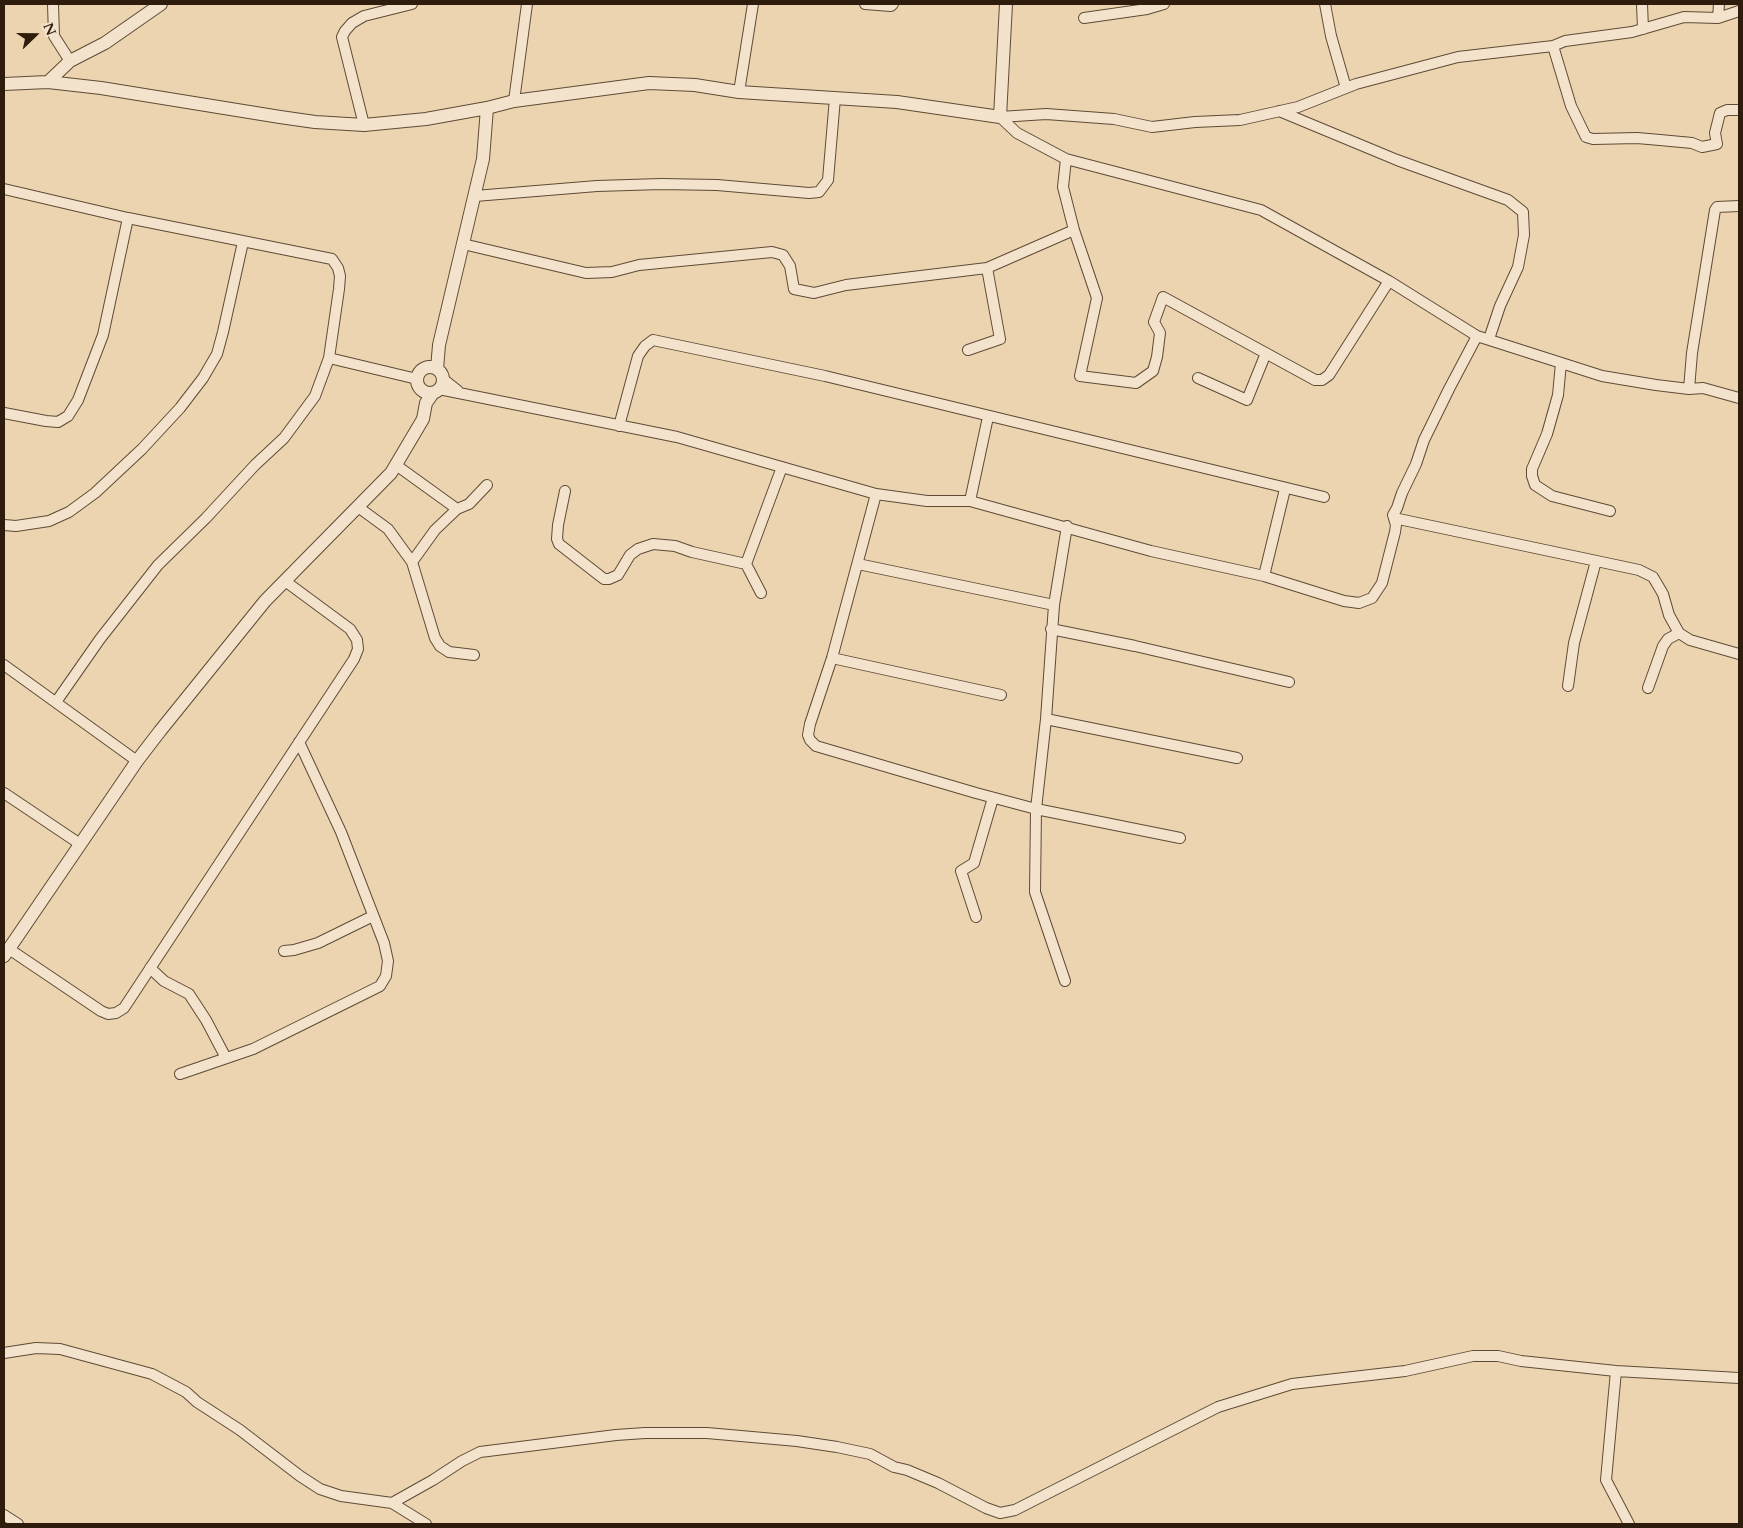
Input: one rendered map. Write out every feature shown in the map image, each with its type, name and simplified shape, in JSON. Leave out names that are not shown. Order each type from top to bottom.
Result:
[{"type":"street","points":[[53,4],[54,36],[70,61]]},
{"type":"street","points":[[48,82],[70,61],[106,43],[161,4]]},
{"type":"street","points":[[364,125],[342,37],[352,23],[364,16],[412,4]]},
{"type":"street","points":[[514,101],[527,4]]},
{"type":"street","points":[[739,92],[753,4]]},
{"type":"street","points":[[864,4],[891,6],[893,4]]},
{"type":"street","points":[[1006,4],[1000,117],[1017,133],[1066,159],[1261,210],[1389,281],[1477,336],[1602,376],[1656,386],[1689,389],[1703,388],[1739,398]]},
{"type":"street","points":[[1084,18],[1164,4]]},
{"type":"street","points":[[1325,4],[1331,36],[1346,88]]},
{"type":"street","points":[[1642,4],[1643,29]]},
{"type":"street","points":[[1718,18],[1719,4]]},
{"type":"street","points":[[4,84],[48,82],[101,88],[315,122],[364,125],[426,119],[488,108],[514,101],[649,83],[688,84],[739,92],[897,102],[1000,117],[1046,114],[1114,119],[1152,127],[1195,122],[1240,120],[1298,107],[1346,88],[1458,57],[1553,46],[1565,41],[1632,32],[1684,17],[1718,18],[1739,11]]},
{"type":"street","points":[[1553,46],[1571,106],[1586,138],[1668,141],[1692,143],[1702,147],[1717,144],[1715,133],[1720,114],[1727,110],[1739,110]]},
{"type":"street","points":[[475,196],[597,186],[661,184],[717,185],[809,193],[819,192],[828,180],[836,98]]},
{"type":"street","points":[[285,580],[350,629],[358,640],[358,649],[354,659],[124,1008],[116,1013],[108,1014],[6,953],[137,760],[265,601],[285,580],[391,473],[396,465],[422,419],[483,159],[488,108]]},
{"type":"street","points":[[1279,111],[1397,160],[1508,200],[1522,212],[1524,235],[1518,267],[1500,306],[1490,339]]},
{"type":"street","points":[[1066,159],[1063,187],[1074,230],[1098,298],[1080,376],[1136,383],[1153,371],[1160,333],[1154,322],[1163,297],[1315,380],[1322,380],[1328,375],[1389,281]]},
{"type":"street","points":[[4,190],[128,218],[332,259],[336,263],[340,276],[340,290],[329,358],[315,396],[284,438],[255,465],[206,518],[158,565],[100,639],[56,702]]},
{"type":"street","points":[[1689,389],[1692,353],[1715,210],[1717,206],[1739,206]]},
{"type":"street","points":[[4,413],[46,422],[58,422],[68,416],[78,400],[102,335],[128,218]]},
{"type":"street","points":[[463,244],[586,273],[612,272],[647,264],[772,252],[783,255],[790,266],[794,289],[814,293],[846,285],[987,268],[1074,230]]},
{"type":"street","points":[[4,525],[16,526],[49,521],[69,512],[95,493],[142,450],[180,408],[204,378],[217,354],[224,332],[243,242]]},
{"type":"street","points":[[968,350],[1000,339],[987,268]]},
{"type":"street","points":[[329,358],[459,391],[677,437],[876,494],[927,501],[970,501],[1067,526],[1151,551],[1264,576],[1344,601],[1359,602],[1372,598],[1382,582],[1396,532],[1393,514],[1416,464],[1424,440],[1477,336]]},
{"type":"street","points":[[619,426],[638,356],[644,346],[653,340],[825,376],[1284,489],[1324,497]]},
{"type":"street","points":[[1198,378],[1247,400],[1266,352]]},
{"type":"street","points":[[1560,363],[1558,395],[1547,434],[1532,469],[1535,485],[1552,496],[1610,512]]},
{"type":"street","points":[[970,501],[988,417]]},
{"type":"street","points":[[396,465],[457,509]]},
{"type":"street","points":[[761,593],[746,564],[782,468]]},
{"type":"street","points":[[412,562],[435,530],[457,509],[469,504],[487,485]]},
{"type":"street","points":[[1264,576],[1284,489]]},
{"type":"street","points":[[566,491],[558,525],[557,539],[559,544],[604,579],[614,578],[618,575],[630,555],[638,549],[653,544],[676,546],[692,552],[746,564]]},
{"type":"street","points":[[876,494],[832,658],[810,724],[808,735],[810,740],[816,746],[993,798],[1180,838]]},
{"type":"street","points":[[358,507],[388,530],[412,562],[435,638],[440,646],[449,652],[474,655]]},
{"type":"street","points":[[1394,518],[1639,570],[1653,577],[1663,594],[1669,616],[1679,633],[1690,640],[1739,654]]},
{"type":"street","points":[[1065,981],[1035,892],[1036,808],[1046,719],[1051,629],[1067,526]]},
{"type":"street","points":[[1568,686],[1574,643],[1596,561]]},
{"type":"street","points":[[858,564],[1054,605]]},
{"type":"street","points":[[1051,629],[1289,682]]},
{"type":"street","points":[[1648,688],[1663,646],[1668,639],[1679,633]]},
{"type":"street","points":[[832,658],[1002,695]]},
{"type":"street","points":[[4,665],[137,760]]},
{"type":"street","points":[[1046,719],[1238,758]]},
{"type":"street","points":[[180,1074],[253,1048],[380,986],[386,976],[388,961],[384,943],[340,832],[299,742]]},
{"type":"street","points":[[4,793],[80,844]]},
{"type":"street","points":[[976,917],[961,871],[974,863],[993,798]]},
{"type":"street","points":[[284,951],[301,949],[318,943],[373,916]]},
{"type":"street","points":[[150,968],[164,981],[189,994],[206,1020],[226,1058]]},
{"type":"street","points":[[4,1353],[36,1348],[60,1348],[152,1374],[186,1392],[197,1402],[240,1430],[320,1489],[341,1496],[392,1504],[426,1524]]},
{"type":"street","points":[[392,1504],[480,1452],[616,1435],[707,1433],[797,1441],[870,1454],[894,1467],[938,1482],[986,1508],[1000,1513],[1024,1506],[1218,1407],[1292,1384],[1405,1371],[1473,1356],[1498,1356],[1521,1361],[1616,1371],[1739,1378]]},
{"type":"street","points":[[1616,1371],[1606,1480],[1629,1524]]},
{"type":"street","points":[[4,1515],[18,1524]]}]
